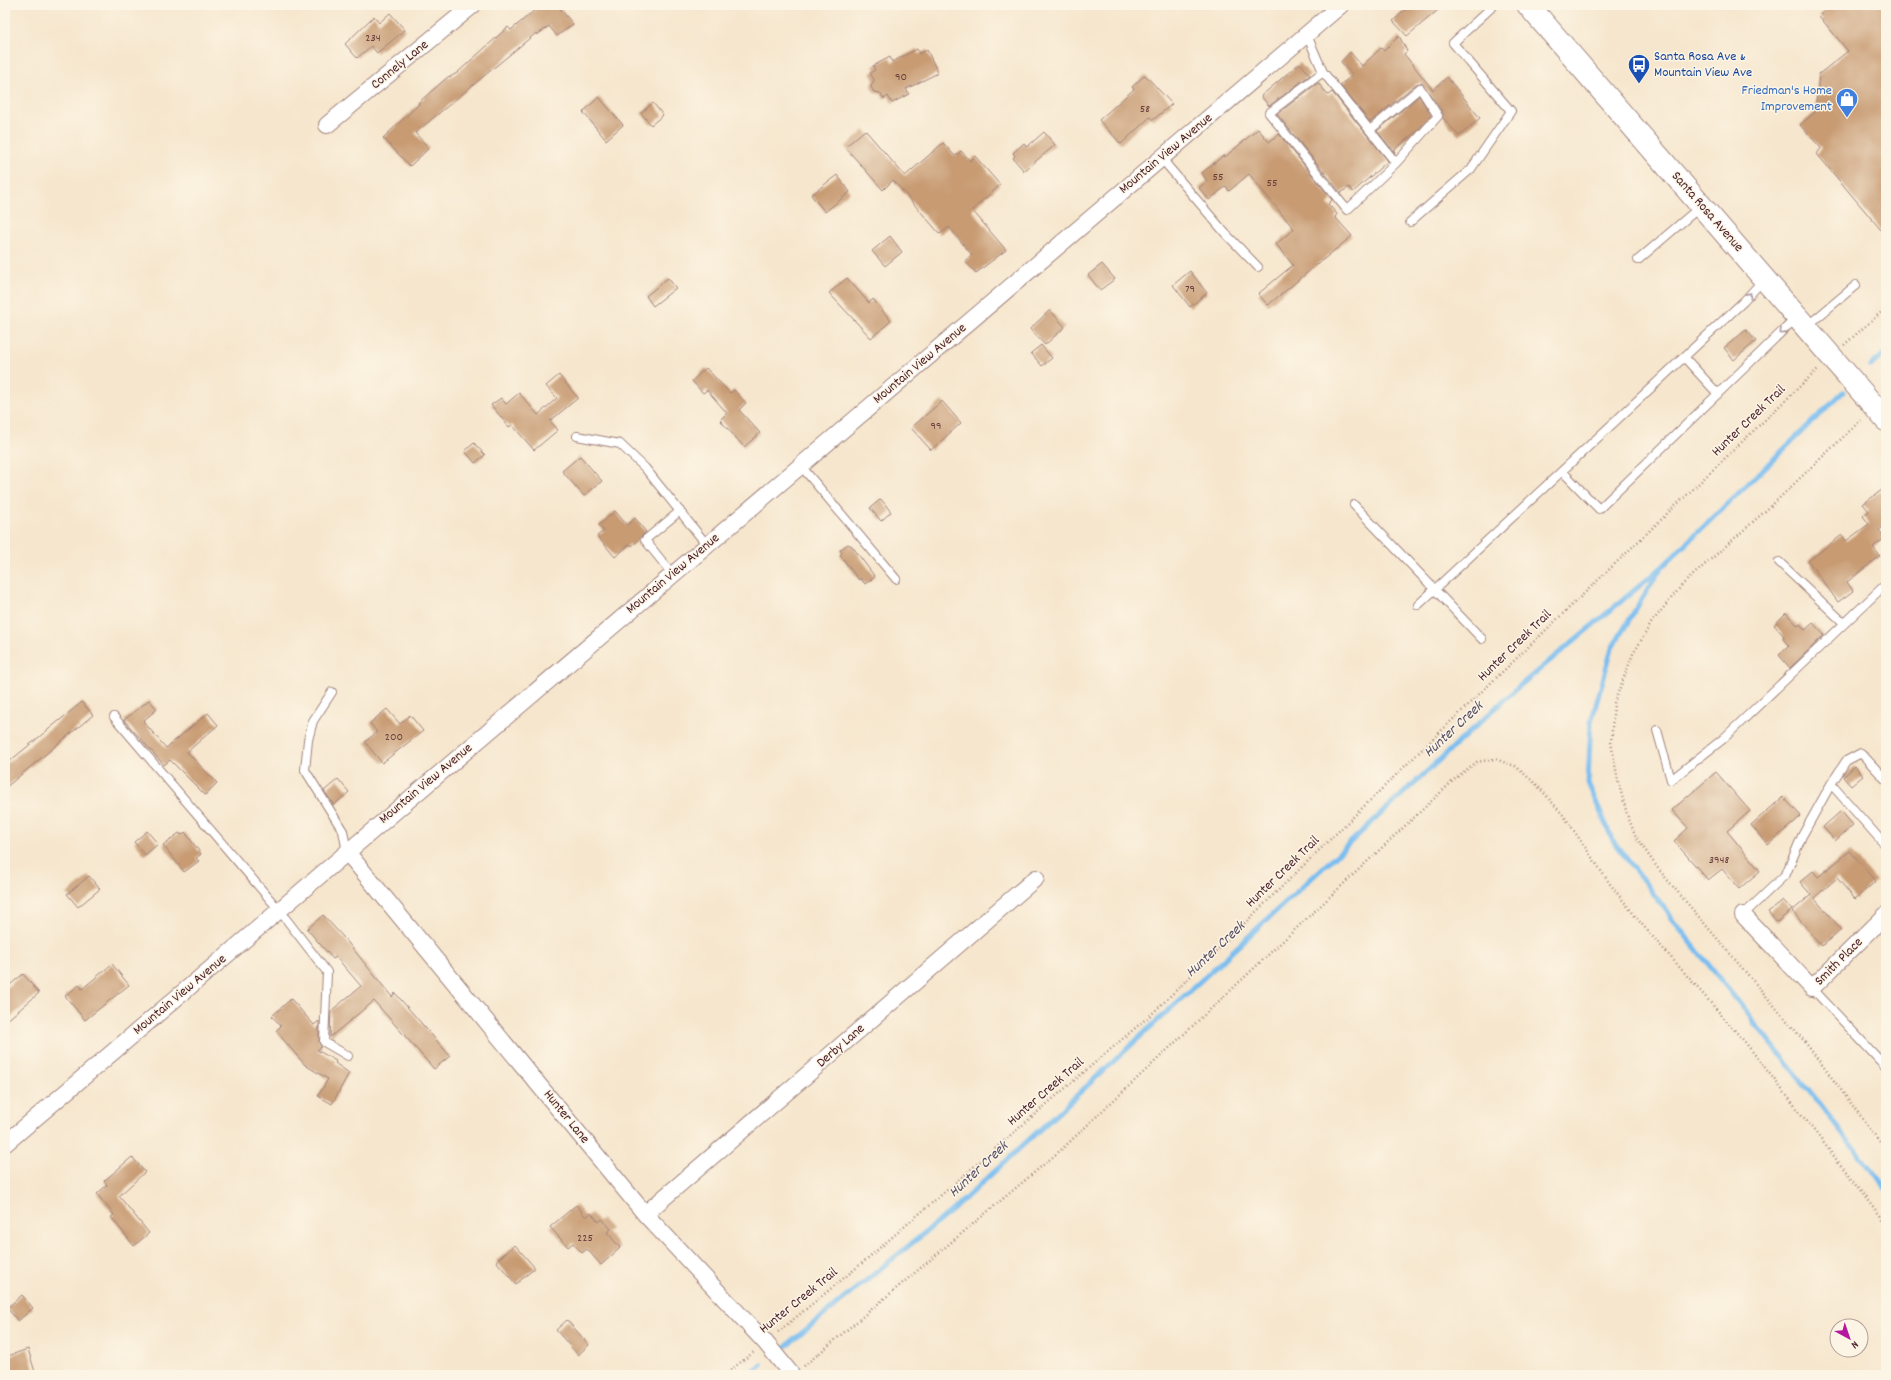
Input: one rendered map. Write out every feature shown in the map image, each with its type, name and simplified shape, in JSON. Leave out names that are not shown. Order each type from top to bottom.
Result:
[{"type":"main road","name":"Santa Rosa Avenue","points":[[1528,5],[1880,413]]},
{"type":"street","name":"Connely Lane","points":[[327,125],[473,5]]},
{"type":"street","name":"Mountain View Avenue","points":[[5,1144],[1341,5]]},
{"type":"street","name":"Hunter Lane","points":[[347,852],[645,1214],[796,1373]]},
{"type":"street","name":"Derby Lane","points":[[645,1214],[1036,878]]},
{"type":"street","name":"Smith Place","points":[[1742,915],[1812,988],[1886,915]]},
{"type":"lane","points":[[1410,222],[1471,169],[1511,111],[1453,43],[1494,5]]},
{"type":"lane","points":[[1307,34],[1323,72],[1396,163]]},
{"type":"lane","points":[[1323,72],[1269,113],[1347,210],[1396,163],[1438,116],[1420,88],[1370,130]]},
{"type":"lane","points":[[1161,158],[1258,268]]},
{"type":"lane","points":[[1638,260],[1702,206]]},
{"type":"lane","points":[[1418,605],[1733,311],[1764,278]]},
{"type":"lane","points":[[1562,471],[1599,509],[1766,347],[1856,285]]},
{"type":"lane","points":[[1684,357],[1718,394]]},
{"type":"lane","points":[[577,436],[620,444],[645,468],[707,545]]},
{"type":"lane","points":[[801,466],[896,580]]},
{"type":"lane","points":[[1354,505],[1482,639]]},
{"type":"lane","points":[[672,575],[645,540],[680,511]]},
{"type":"lane","points":[[1779,562],[1844,623]]},
{"type":"lane","points":[[1657,730],[1671,780],[1723,739],[1886,584]]},
{"type":"lane","points":[[332,692],[313,720],[308,740],[305,770],[344,831],[347,852]]},
{"type":"lane","points":[[114,717],[279,910],[327,972],[324,1042],[348,1056]]},
{"type":"lane","points":[[1742,915],[1786,874],[1802,836],[1831,784],[1846,761],[1861,753],[1886,780]]},
{"type":"lane","points":[[1831,784],[1886,846]]},
{"type":"lane","points":[[1812,988],[1886,1067]]},
{"type":"path","name":"Hunter Creek Trail","points":[[724,1375],[861,1264],[1156,1011],[1446,726],[1831,356],[1886,308]]},
{"type":"path","points":[[1880,413],[1772,505],[1683,584],[1652,622],[1633,654],[1614,703],[1611,742],[1618,781],[1627,814],[1636,837],[1659,870],[1805,1042],[1886,1150]]},
{"type":"path","points":[[796,1373],[1061,1150],[1456,778],[1478,762],[1489,760],[1495,760],[1515,766],[1537,785],[1564,816],[1610,884],[1745,1042],[1886,1223]]},
{"type":"building","points":[[531,5],[557,5],[573,24],[557,36],[549,26],[537,35],[536,33],[415,133],[429,148],[410,166],[383,138],[419,104],[418,103],[449,76],[450,77],[457,73],[508,27],[511,30],[535,10]]},
{"type":"building","points":[[1410,5],[1444,5],[1407,36],[1393,21]]},
{"type":"building","name":"Friedman's Home Improvement","points":[[1831,5],[1886,5],[1886,236],[1817,154],[1821,148],[1800,125],[1815,112],[1819,74],[1848,51],[1819,16]]},
{"type":"building","points":[[390,13],[405,30],[377,53],[371,46],[357,58],[345,44],[374,16],[379,23]]},
{"type":"building","points":[[1399,36],[1407,51],[1404,54],[1433,90],[1447,77],[1480,118],[1459,136],[1443,118],[1443,113],[1422,83],[1416,84],[1370,122],[1340,85],[1353,75],[1341,62],[1350,52],[1362,66],[1381,48],[1384,51]]},
{"type":"building","points":[[917,49],[919,54],[927,50],[938,73],[906,89],[909,94],[892,103],[888,96],[884,99],[880,93],[874,92],[871,87],[874,80],[870,73],[875,70],[873,66],[890,57],[892,62]]},
{"type":"building","points":[[1300,63],[1310,75],[1269,106],[1261,96]]},
{"type":"building","points":[[1145,75],[1172,104],[1153,120],[1150,117],[1121,144],[1099,120],[1134,89],[1132,87]]},
{"type":"building","points":[[1318,83],[1328,95],[1332,92],[1388,161],[1353,192],[1349,187],[1341,193],[1277,114]]},
{"type":"building","points":[[1419,96],[1431,115],[1419,129],[1394,150],[1395,153],[1377,131]]},
{"type":"building","points":[[599,97],[623,125],[606,140],[583,112]]},
{"type":"building","points":[[653,103],[663,115],[651,125],[641,113]]},
{"type":"building","points":[[1258,129],[1269,142],[1279,134],[1332,200],[1328,204],[1337,214],[1335,217],[1352,236],[1268,305],[1258,294],[1293,265],[1276,244],[1294,229],[1249,174],[1229,191],[1226,186],[1209,200],[1199,188],[1207,181],[1202,173],[1224,155],[1225,157]]},
{"type":"building","points":[[865,130],[905,176],[943,143],[955,156],[961,151],[970,161],[975,156],[1000,185],[972,210],[1006,250],[976,273],[965,261],[972,255],[949,227],[940,234],[893,180],[883,190],[845,147]]},
{"type":"building","points":[[1044,132],[1055,145],[1024,171],[1013,158],[1015,156],[1013,153],[1024,143],[1027,147]]},
{"type":"building","points":[[837,175],[850,192],[825,212],[811,195]]},
{"type":"building","points":[[890,236],[902,252],[885,266],[872,251]]},
{"type":"building","points":[[1102,264],[1115,279],[1100,290],[1088,275]]},
{"type":"building","points":[[1190,271],[1207,293],[1190,307],[1173,285]]},
{"type":"building","points":[[668,278],[676,288],[653,306],[646,296]]},
{"type":"building","points":[[847,278],[869,303],[873,299],[891,321],[871,338],[829,293]]},
{"type":"building","points":[[1050,310],[1065,327],[1045,345],[1030,329]]},
{"type":"building","points":[[1746,330],[1756,341],[1734,360],[1724,348]]},
{"type":"building","points":[[1041,345],[1052,358],[1042,366],[1031,353]]},
{"type":"building","points":[[706,368],[730,393],[734,390],[746,403],[739,410],[760,433],[744,447],[720,420],[727,413],[707,390],[703,393],[692,381]]},
{"type":"building","points":[[559,375],[578,398],[550,421],[558,430],[534,450],[512,425],[509,427],[491,405],[501,398],[506,404],[519,393],[538,415],[557,398],[546,386]]},
{"type":"building","points":[[942,401],[961,423],[931,450],[911,428]]},
{"type":"building","points":[[474,443],[485,455],[475,463],[465,451]]},
{"type":"building","points":[[580,456],[602,481],[584,496],[562,471]]},
{"type":"building","points":[[1886,487],[1886,525],[1879,530],[1885,538],[1873,547],[1880,556],[1847,582],[1853,591],[1838,602],[1808,561],[1842,535],[1846,541],[1869,524],[1863,516],[1869,511],[1863,504]]},
{"type":"building","points":[[881,499],[891,512],[881,521],[870,508]]},
{"type":"building","points":[[615,511],[627,525],[635,518],[646,532],[632,546],[630,544],[615,557],[597,536],[604,531],[599,525]]},
{"type":"building","points":[[848,544],[852,546],[875,577],[865,584],[860,578],[859,580],[840,555],[842,553],[840,550]]},
{"type":"building","points":[[1786,613],[1798,626],[1800,624],[1805,630],[1813,623],[1824,635],[1790,668],[1779,655],[1789,646],[1783,639],[1784,636],[1774,625]]},
{"type":"building","points":[[149,700],[157,709],[143,721],[166,748],[208,713],[218,725],[187,752],[217,783],[205,795],[170,760],[164,765],[124,720]]},
{"type":"building","points":[[82,702],[93,715],[5,788],[5,765]]},
{"type":"building","points":[[387,709],[400,724],[410,715],[423,731],[382,763],[365,742],[377,732],[370,723]]},
{"type":"building","points":[[1855,766],[1863,776],[1851,786],[1843,777]]},
{"type":"building","points":[[1716,772],[1750,811],[1727,831],[1760,871],[1739,889],[1722,869],[1708,880],[1674,841],[1688,828],[1672,810]]},
{"type":"building","points":[[338,779],[349,792],[334,805],[324,791]]},
{"type":"building","points":[[1783,797],[1801,816],[1768,845],[1751,825]]},
{"type":"building","points":[[1841,811],[1853,825],[1835,841],[1823,827]]},
{"type":"building","points":[[147,831],[158,844],[145,855],[134,842]]},
{"type":"building","points":[[185,832],[201,854],[196,858],[199,861],[184,872],[163,845],[179,833],[182,835]]},
{"type":"building","points":[[1850,851],[1876,881],[1855,899],[1837,878],[1814,898],[1841,929],[1822,946],[1792,911],[1811,895],[1800,882],[1813,871],[1818,877]]},
{"type":"building","points":[[89,876],[100,889],[78,907],[67,894]]},
{"type":"building","points":[[1783,900],[1792,910],[1777,922],[1768,912]]},
{"type":"building","points":[[323,915],[345,939],[392,997],[395,993],[450,1056],[434,1069],[374,1001],[330,1037],[331,1011],[361,986],[336,957],[333,959],[307,929]]},
{"type":"building","points":[[112,964],[129,985],[85,1020],[65,996],[79,985],[82,989]]},
{"type":"building","points":[[23,974],[39,993],[5,1022],[5,989]]},
{"type":"building","points":[[291,999],[314,1025],[319,1021],[319,1042],[321,1047],[317,1050],[336,1061],[335,1063],[349,1073],[332,1104],[318,1096],[328,1079],[305,1065],[276,1031],[281,1026],[272,1016]]},
{"type":"building","points":[[132,1157],[145,1172],[119,1196],[149,1233],[134,1246],[111,1217],[114,1215],[97,1194],[107,1185],[104,1181]]},
{"type":"building","points":[[576,1205],[586,1217],[591,1213],[599,1222],[602,1219],[611,1229],[607,1232],[620,1248],[601,1265],[587,1249],[582,1253],[573,1243],[568,1247],[550,1227]]},
{"type":"building","points":[[515,1245],[535,1268],[516,1284],[496,1261]]},
{"type":"building","points":[[22,1295],[33,1308],[18,1321],[7,1308]]},
{"type":"building","points":[[567,1320],[589,1345],[578,1355],[556,1330]]},
{"type":"building","points":[[28,1349],[35,1372],[27,1375],[5,1375],[5,1357]]},
{"type":"waterway","points":[[1871,366],[1886,352]]},
{"type":"waterway","points":[[1843,392],[1661,568],[1612,648],[1591,722],[1588,783],[1613,841],[1685,935],[1886,1188]]},
{"type":"waterway","name":"Hunter Creek","points":[[786,1346],[955,1208],[1516,689],[1661,568]]},
{"type":"waterway","name":"Hunter Creek","points":[[750,1375],[762,1365]]},
{"type":"place","name":"Santa Rosa Ave & Mountain View Ave","points":[[1639,84]]},
{"type":"place","name":"Friedman's Home Improvement","points":[[1847,118]]}]
